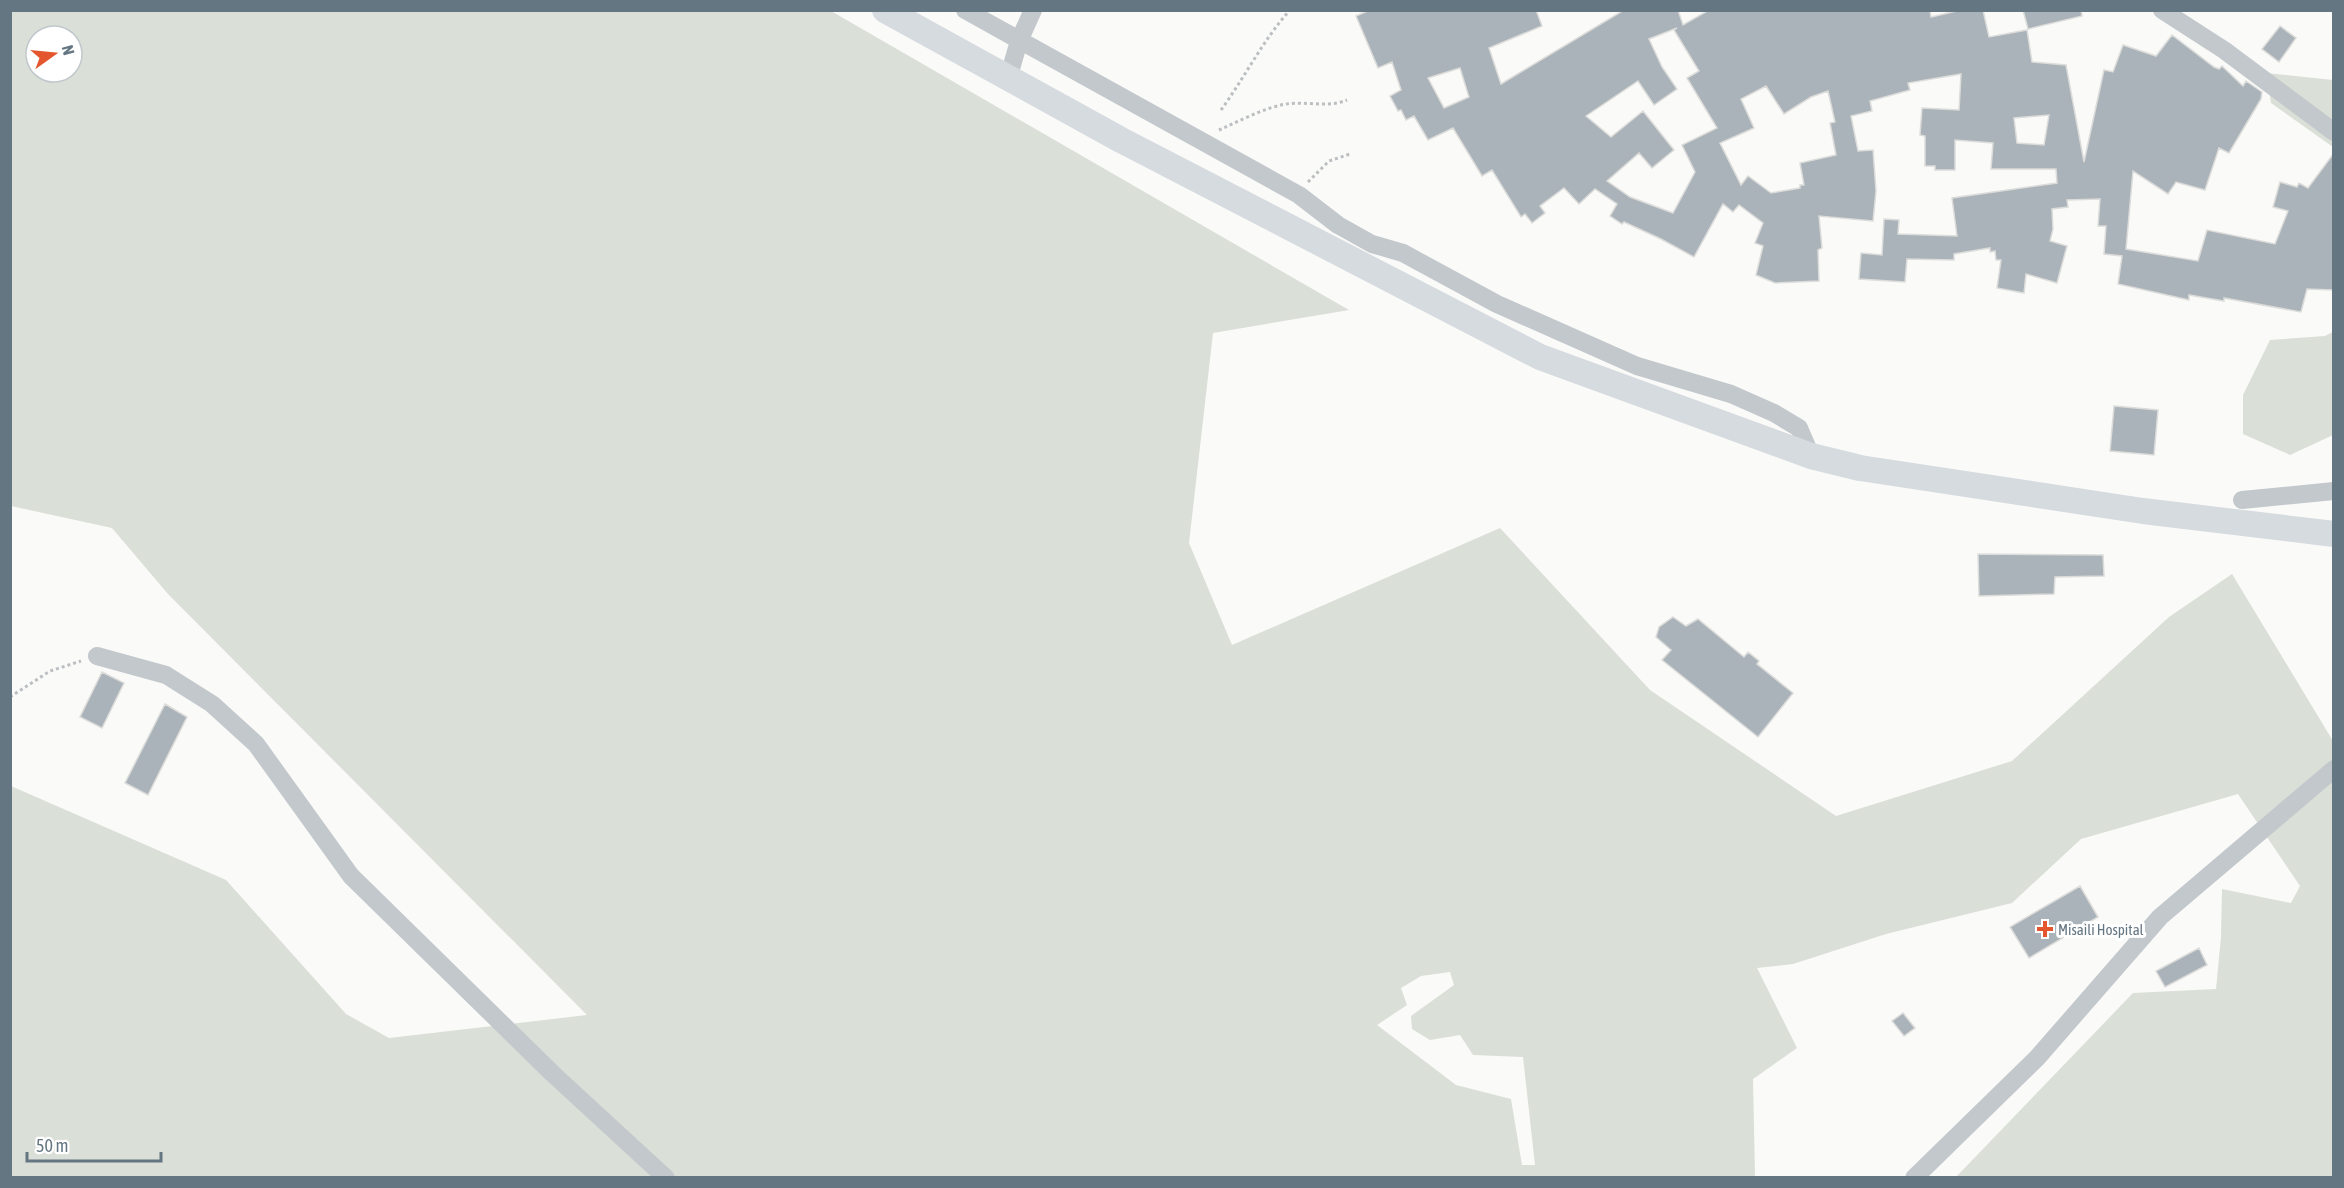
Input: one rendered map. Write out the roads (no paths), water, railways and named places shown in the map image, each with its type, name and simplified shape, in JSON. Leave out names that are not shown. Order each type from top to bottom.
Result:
[{"type":"main road","points":[[885,10],[1008,79],[1540,357],[1811,456],[1860,468],[2143,511],[2334,534]]},
{"type":"street","points":[[965,10],[1296,194],[1338,225],[1372,244],[1403,253],[1497,304],[1637,366],[1731,394],[1774,413],[1799,428],[1811,456]]},
{"type":"street","points":[[1008,79],[1019,41],[1034,10]]},
{"type":"street","points":[[2162,10],[2224,50],[2334,132]]},
{"type":"street","points":[[2242,500],[2334,491]]},
{"type":"street","points":[[97,656],[166,675],[212,704],[256,744],[351,876],[553,1074],[666,1178]]},
{"type":"street","points":[[1914,1178],[2037,1058],[2160,917],[2334,770]]},
{"type":"place","name":"Misaili Hospital","points":[[2045,929]]}]
